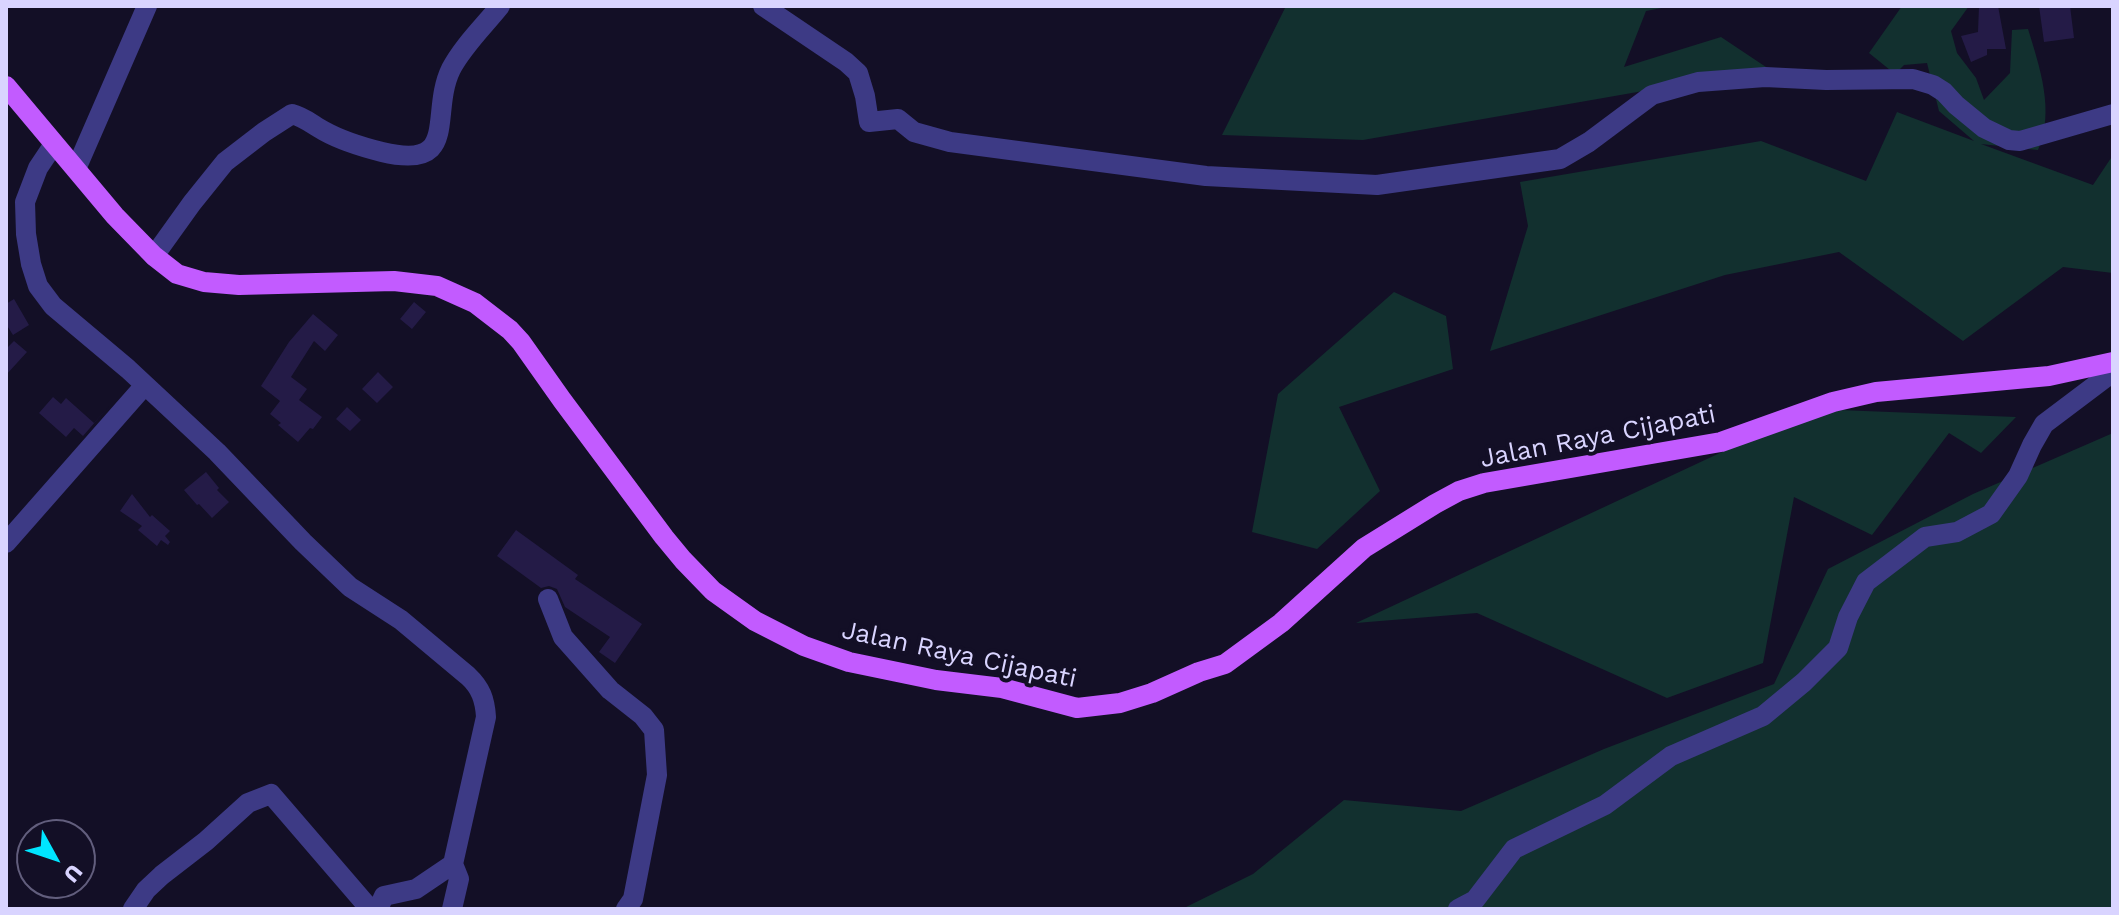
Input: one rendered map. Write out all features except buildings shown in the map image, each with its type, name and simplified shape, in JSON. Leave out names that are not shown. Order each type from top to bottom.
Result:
[{"type":"main road","name":"Jalan Raya Cijapati","points":[[6,86],[115,216],[154,256],[177,274],[204,282],[239,285],[394,281],[437,286],[475,303],[521,342],[683,560],[713,591],[755,621],[804,646],[849,662],[936,680],[1002,688],[1077,708],[1120,703],[1225,664],[1281,623],[1364,548],[1459,491],[1484,483],[1721,442],[1833,402],[1876,392],[2049,376],[2113,362]]},
{"type":"street","points":[[76,169],[147,6]]},
{"type":"street","points":[[154,256],[225,162],[292,114],[348,142],[382,152],[406,157],[423,155],[433,148],[450,72],[456,60],[500,6]]},
{"type":"street","points":[[763,6],[858,73],[869,122],[898,119],[914,132],[950,142],[1206,176],[1377,185],[1560,159],[1589,142],[1652,95],[1698,82],[1765,77],[1913,79],[1933,85],[1984,128],[2009,140],[2020,141],[2113,114]]},
{"type":"street","points":[[54,144],[38,168],[25,202],[26,234],[38,286],[53,306],[217,452],[350,587],[401,620],[476,684],[482,694],[486,717],[453,864],[459,879],[452,909]]},
{"type":"street","points":[[1458,909],[1475,900],[1514,849],[1605,805],[1671,756],[1763,716],[1838,648],[1848,617],[1866,582],[1925,537],[1957,532],[1991,514],[2018,476],[2044,424],[2113,372]]},
{"type":"street","points":[[6,543],[145,385]]},
{"type":"street","points":[[548,599],[563,637],[610,690],[643,716],[654,730],[657,775],[633,899],[626,909]]},
{"type":"street","points":[[133,909],[146,890],[162,875],[248,803],[271,794],[370,909]]},
{"type":"street","points":[[378,909],[384,896],[416,889],[453,864]]},
{"type":"green space","points":[[1286,6],[1672,6],[1646,11],[1624,67],[1721,37],[1769,69],[1363,140],[1222,135]]},
{"type":"green space","points":[[1902,6],[1969,6],[1951,31],[1957,53],[1976,78],[1984,100],[2010,73],[2012,30],[2028,29],[2044,90],[2045,120],[2038,150],[1981,144],[2093,185],[2113,155],[2113,273],[2063,267],[1963,341],[1839,252],[1725,275],[1490,351],[1528,226],[1520,182],[1761,141],[1866,181],[1897,112],[1974,141],[1939,111],[1927,63],[1904,65],[1895,74],[1869,53]]},
{"type":"green space","points":[[1394,292],[1446,316],[1453,369],[1339,407],[1380,491],[1317,549],[1252,532],[1278,394]]},
{"type":"green space","points":[[1814,409],[2016,417],[1981,453],[1949,433],[1872,535],[1794,497],[1763,663],[1667,698],[1477,613],[1356,623]]},
{"type":"green space","points":[[2113,433],[2113,909],[1182,909],[1253,874],[1344,800],[1461,811],[1604,749],[1774,684],[1828,569],[1973,494]]}]
